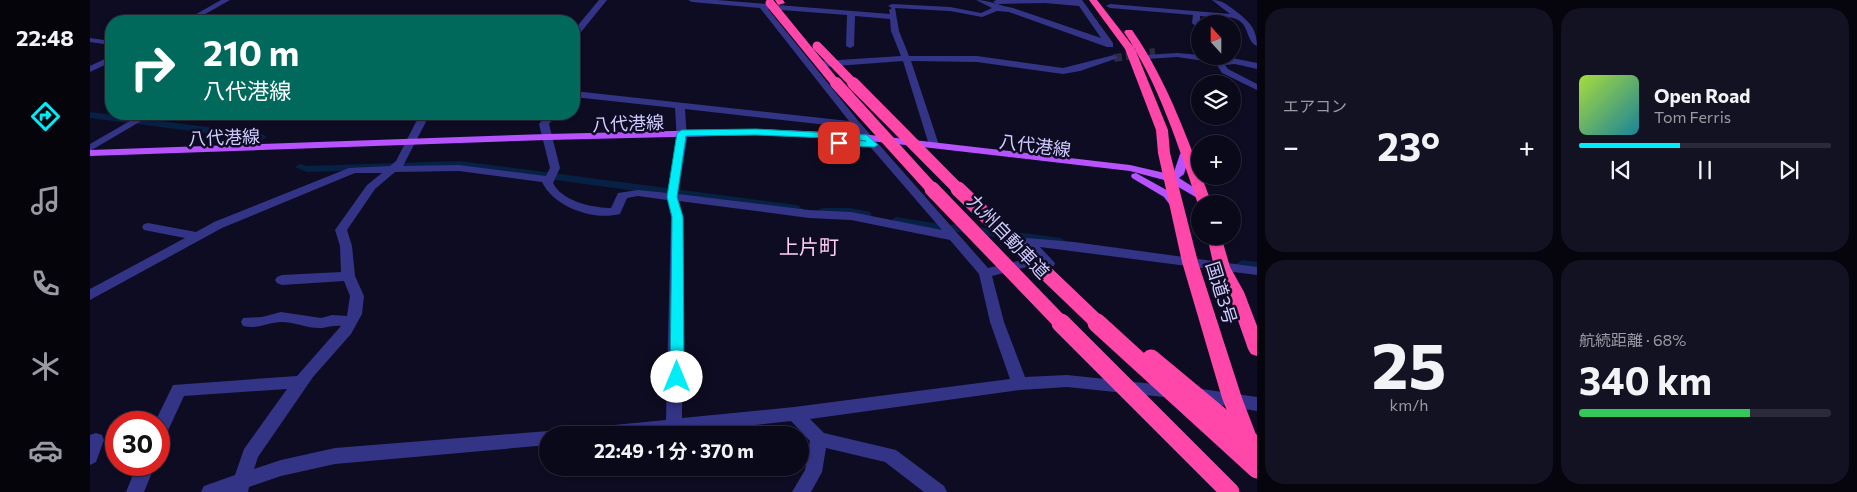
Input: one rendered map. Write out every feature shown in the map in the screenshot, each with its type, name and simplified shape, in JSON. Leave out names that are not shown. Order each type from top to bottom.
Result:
[{"type":"highway","name":"国道3号","points":[[1085,1],[1123,54],[1162,130],[1164,153],[1190,262],[1232,398],[1257,462]]},
{"type":"highway","name":"九州自動車道","points":[[772,2],[948,180],[1257,469]]},
{"type":"highway","name":"九州自動車道","points":[[772,2],[871,123],[1018,280],[1230,492]]},
{"type":"highway","points":[[1106,2],[1150,55],[1202,195]]},
{"type":"highway","name":"国道3号","points":[[1216,245],[1222,267],[1236,292],[1257,349]]},
{"type":"highway","points":[[1034,262],[1257,447]]},
{"type":"highway","points":[[1018,280],[1056,326],[1216,492]]},
{"type":"main road","name":"八代港線","points":[[90,160],[409,146],[682,137],[870,141],[934,145],[1170,178],[1196,195]]},
{"type":"main road","name":"八代港線","points":[[870,141],[1133,172],[1147,167],[1161,158],[1164,153]]},
{"type":"main road","name":"八代港線","points":[[90,153],[409,146]]},
{"type":"main road","points":[[1170,178],[1179,174],[1186,154]]},
{"type":"main road","name":"八代港線","points":[[1133,172],[1168,195],[1177,206]]},
{"type":"street","points":[[199,15],[226,0]]},
{"type":"street","points":[[580,28],[603,0]]},
{"type":"street","points":[[692,0],[772,2],[811,10],[893,17]]},
{"type":"street","points":[[804,0],[811,10]]},
{"type":"street","points":[[980,0],[1001,9],[1049,21],[1077,34],[1109,43]]},
{"type":"street","points":[[1216,0],[1243,18],[1252,30],[1257,44]]},
{"type":"street","points":[[991,4],[1085,1],[1109,43],[1123,54]]},
{"type":"street","points":[[772,2],[810,65],[857,125],[956,237],[985,273],[997,322],[1020,384]]},
{"type":"street","points":[[1106,2],[1257,20]]},
{"type":"street","points":[[934,145],[906,58],[895,31],[892,3],[950,9],[982,15],[1001,9]]},
{"type":"street","points":[[850,46],[851,14]]},
{"type":"street","points":[[90,40],[105,42]]},
{"type":"street","points":[[810,65],[906,58],[977,59],[1063,71],[1077,69],[1123,54]]},
{"type":"street","points":[[1150,55],[1191,55]]},
{"type":"street","points":[[1150,55],[1191,57]]},
{"type":"street","points":[[90,69],[105,62]]},
{"type":"street","points":[[1241,63],[1257,66]]},
{"type":"street","points":[[1221,65],[1225,71],[1257,87]]},
{"type":"street","points":[[580,95],[857,125]]},
{"type":"street","points":[[674,426],[677,217],[672,197],[673,180],[682,137],[680,106]]},
{"type":"street","points":[[90,148],[138,120]]},
{"type":"street","points":[[241,486],[250,454],[302,382],[351,321],[357,306],[357,296],[348,276],[346,246],[341,230],[371,187],[394,167],[409,146],[423,120]]},
{"type":"street","points":[[547,120],[544,124],[555,168],[548,182]]},
{"type":"street","points":[[90,295],[218,225],[353,170],[394,167],[459,168],[546,179],[552,192],[565,200],[605,213],[616,211],[622,195],[628,193],[809,214],[851,216],[956,237]]},
{"type":"street","points":[[148,227],[197,236]]},
{"type":"street","points":[[985,273],[1027,263],[1049,263],[1027,242],[1074,246],[1257,271]]},
{"type":"street","points":[[282,280],[348,276]]},
{"type":"street","points":[[248,322],[262,322],[281,317],[320,323],[351,321]]},
{"type":"street","points":[[169,411],[179,390],[302,382]]},
{"type":"street","points":[[683,426],[794,414],[1020,384],[1067,382],[1232,398],[1257,404]]},
{"type":"street","points":[[794,414],[819,439],[890,455],[938,492]]},
{"type":"street","points":[[210,492],[241,486],[335,456],[539,439]]},
{"type":"street","points":[[801,492],[813,472],[819,439]]},
{"type":"street","points":[[90,457],[96,440]]},
{"type":"street","points":[[135,492],[142,476]]},
{"type":"waterway","points":[[90,115],[105,117]]},
{"type":"waterway","points":[[129,120],[262,137]]},
{"type":"waterway","points":[[300,167],[307,169],[460,164],[797,209]]},
{"type":"waterway","points":[[824,212],[849,212],[866,215]]},
{"type":"waterway","points":[[896,221],[940,228]]},
{"type":"waterway","points":[[955,228],[1061,242]]},
{"type":"waterway","points":[[1242,264],[1257,266]]},
{"type":"tunnel","points":[[1114,58],[1155,52]]},
{"type":"district","name":"上片町","points":[[809,247]]},
{"type":"route","points":[[677,377],[677,217],[672,197],[673,180],[682,133],[756,132],[853,136],[867,138],[874,145],[839,143]]}]
